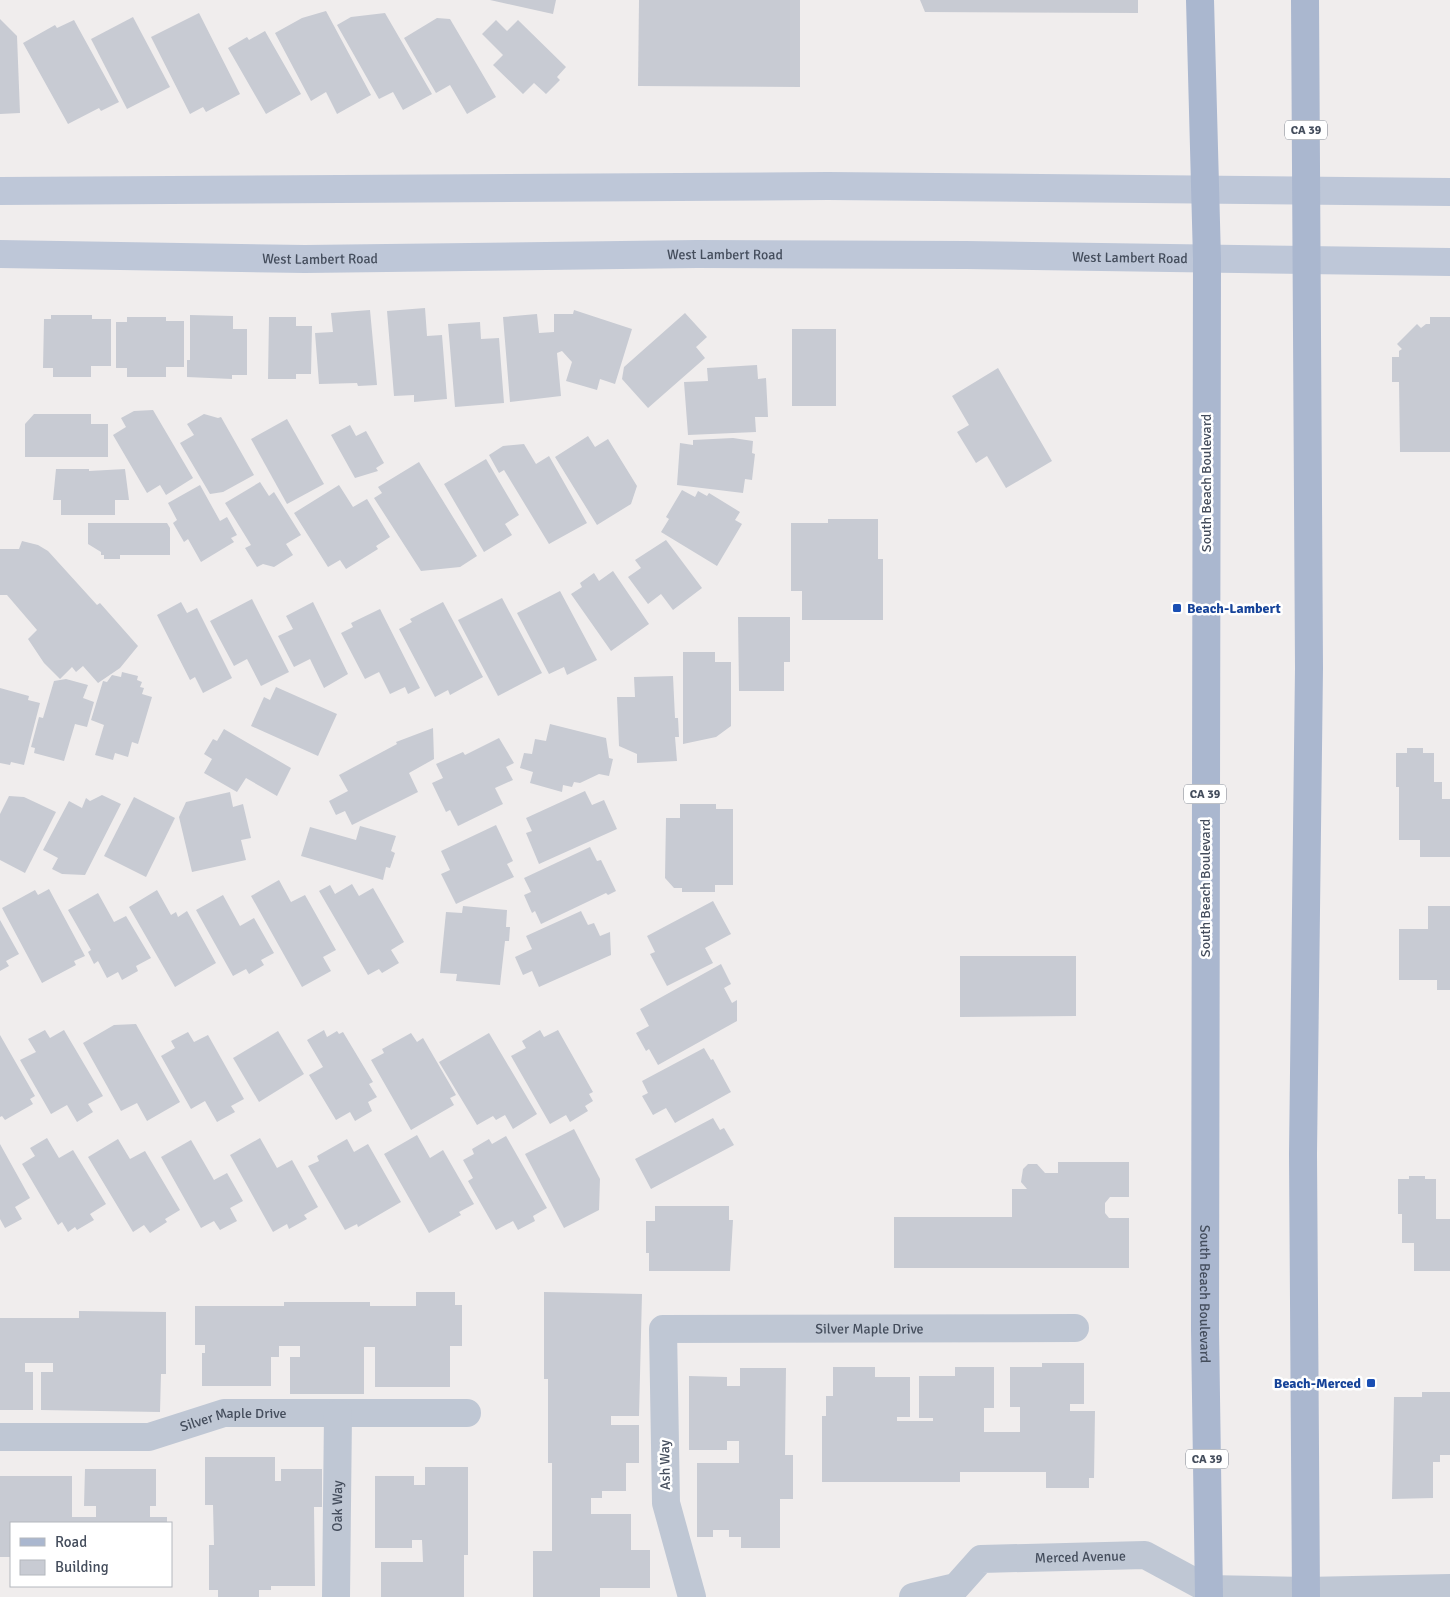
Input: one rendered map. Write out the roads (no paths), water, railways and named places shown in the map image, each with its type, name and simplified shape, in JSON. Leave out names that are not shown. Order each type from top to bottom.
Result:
[{"type":"main road","name":"South Beach Boulevard","points":[[1200,0],[1206,189],[1203,1594]]},
{"type":"main road","name":"CA 39","points":[[1305,0],[1309,668],[1303,1144],[1306,1594]]},
{"type":"main road","points":[[0,191],[776,186],[1450,192]]},
{"type":"main road","name":"West Lambert Road","points":[[0,254],[305,259],[688,254],[1450,262]]},
{"type":"street","name":"Silver Maple Drive","points":[[663,1329],[1076,1328]]},
{"type":"street","name":"Ash Way","points":[[663,1329],[666,1503],[692,1597]]},
{"type":"street","name":"Silver Maple Drive","points":[[0,1437],[149,1437],[224,1413],[468,1413]]},
{"type":"street","name":"Oak Way","points":[[336,1597],[338,1414]]},
{"type":"street","name":"Merced Avenue","points":[[913,1597],[959,1594],[981,1559],[1145,1555],[1203,1594],[1306,1594],[1450,1588]]},
{"type":"place","name":"Beach-Lambert","points":[[1177,608]]},
{"type":"place","name":"Beach-Merced","points":[[1371,1383]]}]
